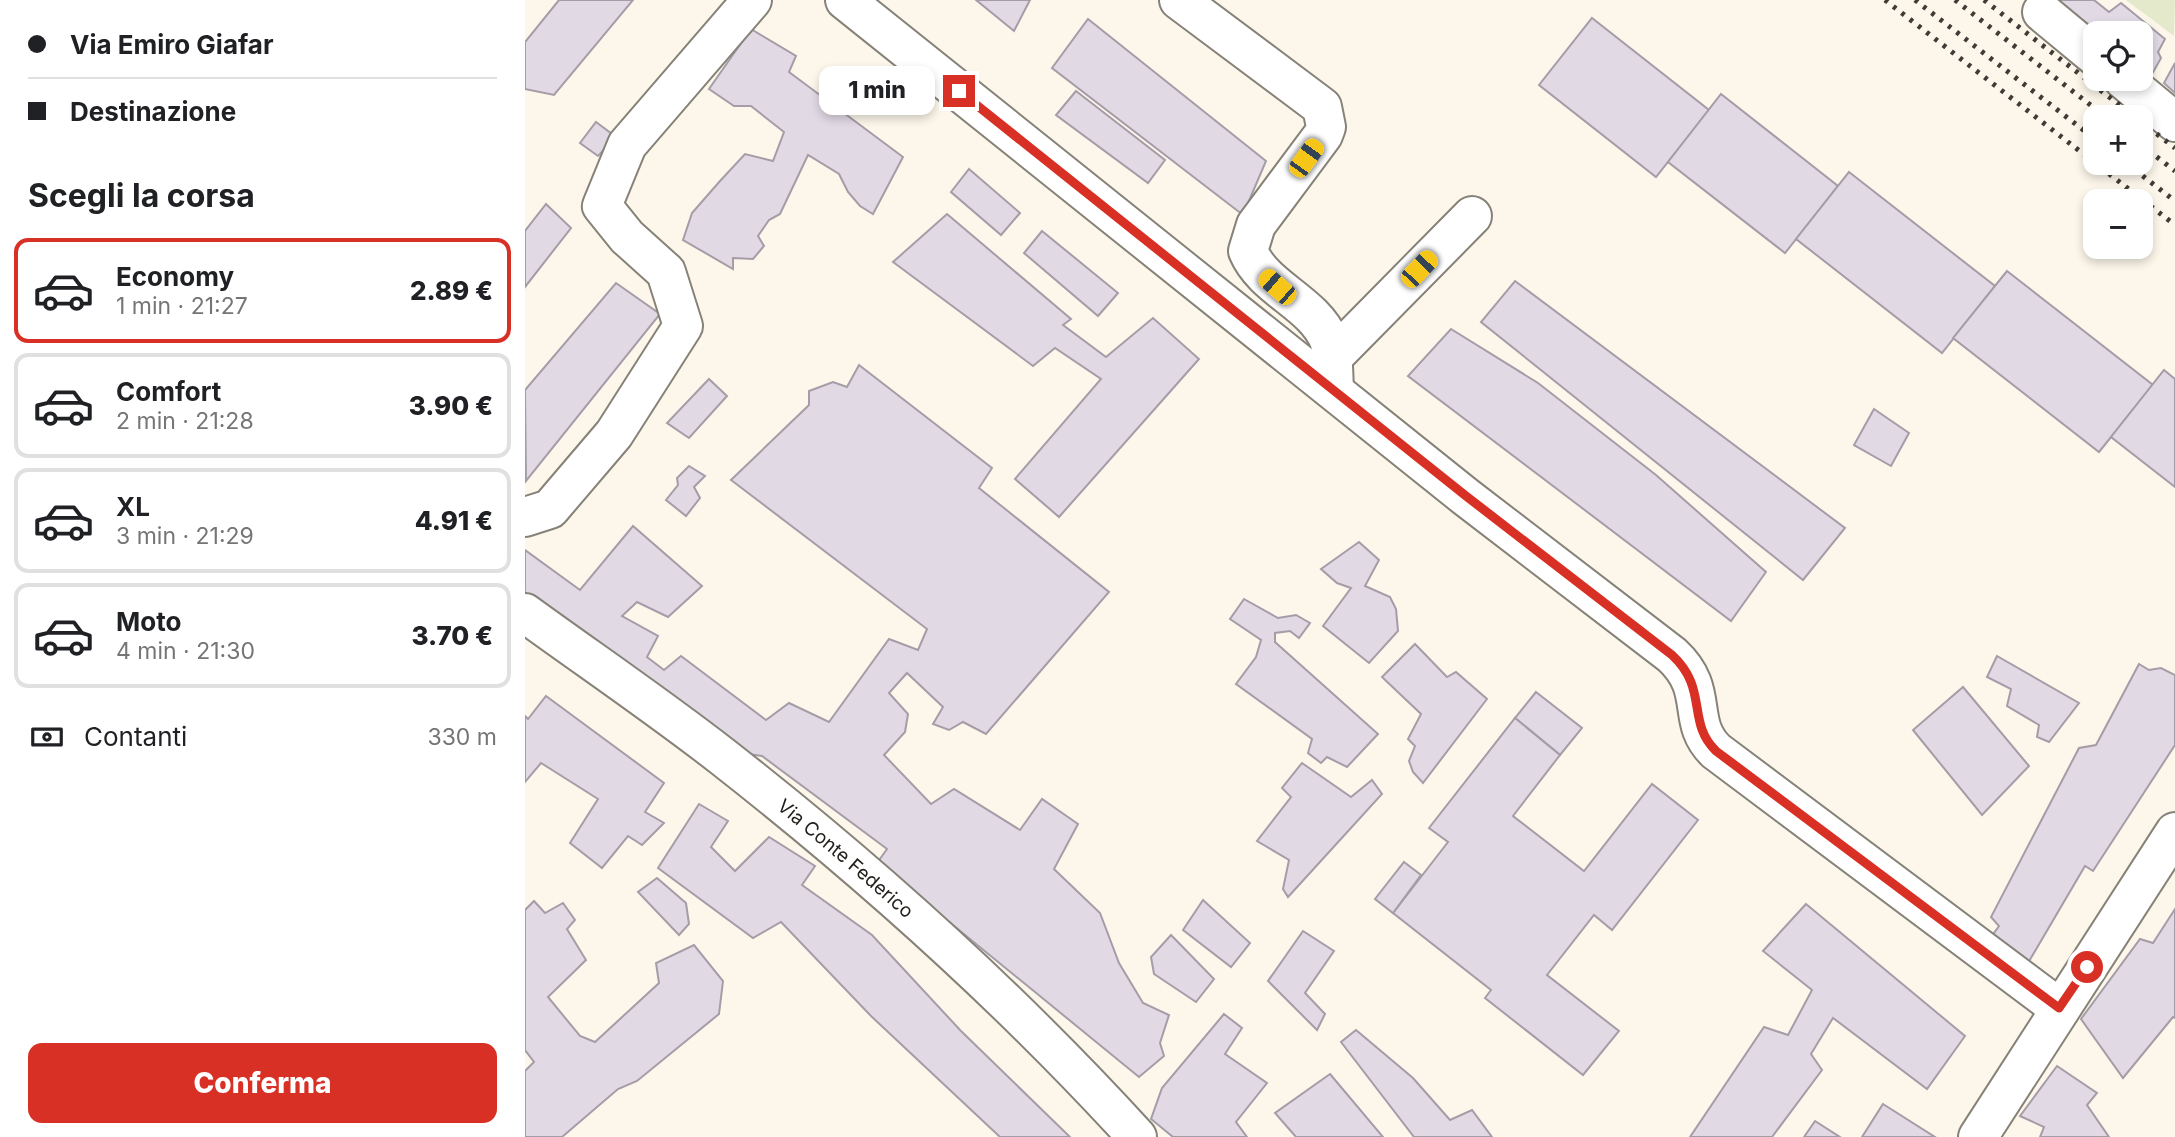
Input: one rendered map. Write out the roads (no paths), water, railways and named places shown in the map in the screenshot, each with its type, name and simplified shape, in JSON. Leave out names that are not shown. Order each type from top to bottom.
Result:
[{"type":"street","points":[[525,517],[550,509],[614,434],[683,326],[666,272],[627,237],[603,206],[627,145],[752,0]]},
{"type":"street","points":[[845,0],[1333,374],[1681,663],[1694,683],[1703,735],[1716,751],[2059,1008]]},
{"type":"street","points":[[1179,0],[1322,107],[1326,127],[1322,135],[1256,225],[1248,251],[1260,272],[1323,329],[1333,374]]},
{"type":"street","points":[[2042,12],[2083,45]]},
{"type":"street","points":[[2138,91],[2175,122]]},
{"type":"street","points":[[1333,374],[1472,216]]},
{"type":"street","name":"Via Conte Federico","points":[[525,613],[722,756],[859,870],[1061,1054],[1137,1137]]},
{"type":"street","points":[[1978,1137],[2175,832]]},
{"type":"railway","points":[[1885,0],[2175,225]]},
{"type":"railway","points":[[1915,0],[2083,130]]},
{"type":"railway","points":[[1955,0],[2091,105]]},
{"type":"railway","points":[[1984,0],[2120,105]]},
{"type":"railway","points":[[2153,131],[2175,148]]},
{"type":"railway","points":[[2153,154],[2175,171]]},
{"type":"railway","points":[[2141,175],[2175,201]]}]
